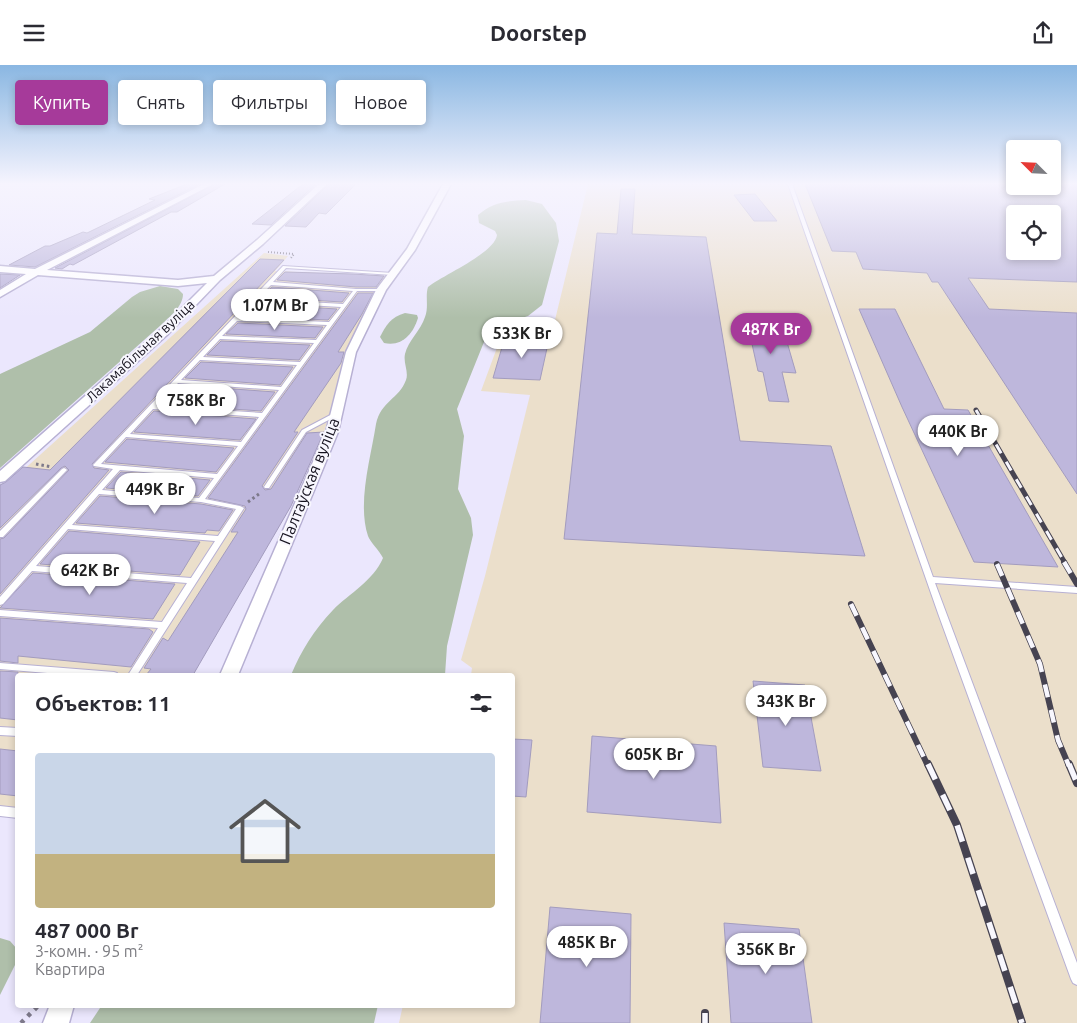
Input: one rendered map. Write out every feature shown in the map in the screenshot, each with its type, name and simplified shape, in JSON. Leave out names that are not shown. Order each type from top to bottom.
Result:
[{"type":"street","points":[[0,294],[72,251],[118,229]]},
{"type":"street","name":"Лакамабільная вуліца","points":[[0,478],[163,333],[217,278],[274,229]]},
{"type":"street","name":"Палтаўская вуліца","points":[[230,673],[332,432],[351,352],[381,290],[410,249],[422,229]]},
{"type":"street","points":[[0,269],[178,283],[199,282],[217,278]]},
{"type":"street","points":[[56,1023],[61,1008]]},
{"type":"lane","points":[[806,229],[943,615],[1077,979]]},
{"type":"lane","points":[[219,476],[96,465],[285,267],[393,274]]},
{"type":"lane","points":[[270,283],[356,290],[381,290]]},
{"type":"lane","points":[[201,499],[356,290]]},
{"type":"lane","points":[[253,301],[344,306]]},
{"type":"lane","points":[[236,319],[331,324]]},
{"type":"lane","points":[[218,337],[317,343]]},
{"type":"lane","points":[[198,358],[301,364]]},
{"type":"lane","points":[[176,381],[283,389]]},
{"type":"lane","points":[[151,407],[264,415]]},
{"type":"lane","points":[[267,487],[304,431],[336,414]]},
{"type":"lane","points":[[124,435],[242,445]]},
{"type":"lane","points":[[0,602],[118,468]]},
{"type":"lane","points":[[0,535],[64,470]]},
{"type":"lane","points":[[97,493],[201,499],[240,508],[133,673]]},
{"type":"lane","points":[[66,527],[220,539]]},
{"type":"lane","points":[[30,568],[193,581]]},
{"type":"lane","points":[[932,580],[1077,590]]},
{"type":"lane","points":[[0,613],[164,625]]},
{"type":"lane","points":[[0,666],[89,673]]},
{"type":"lane","points":[[0,731],[15,732]]},
{"type":"lane","points":[[0,811],[15,813]]},
{"type":"path","points":[[249,251],[294,254],[285,267]]},
{"type":"path","points":[[240,508],[267,487]]},
{"type":"path","points":[[21,1023],[37,1008]]},
{"type":"shaded area","points":[[577,229],[1006,229],[1006,260],[1061,260],[1061,229],[1077,229],[1077,1023],[399,1023],[402,1008],[515,1008],[515,673],[471,673],[472,668],[461,660],[485,576],[530,395],[481,391],[505,326],[554,324]]},
{"type":"shaded area","points":[[264,253],[288,256],[275,271],[385,276],[349,352],[324,432],[190,673],[15,673],[15,810],[0,808],[0,491]]},
{"type":"green space","points":[[490,229],[557,229],[559,241],[542,305],[528,316],[503,324],[486,337],[457,409],[464,436],[458,489],[471,518],[473,535],[447,646],[445,673],[292,673],[304,649],[320,625],[333,610],[367,580],[383,558],[369,538],[365,523],[364,495],[368,465],[378,416],[399,392],[406,380],[405,354],[425,317],[428,287],[487,249],[494,242],[497,235],[495,231]]},
{"type":"green space","points":[[160,286],[178,289],[183,294],[181,303],[175,311],[0,468],[0,374],[90,332],[132,297],[140,292]]},
{"type":"green space","points":[[405,313],[417,315],[418,318],[410,334],[396,343],[384,343],[380,337],[387,325],[396,317]]},
{"type":"green space","points":[[0,938],[10,941],[15,947],[15,965],[0,995]]},
{"type":"green space","points":[[100,1008],[377,1008],[374,1023],[90,1023]]},
{"type":"building","points":[[96,229],[111,229],[35,267],[9,265],[45,246],[50,246],[83,232],[87,233]]},
{"type":"building","points":[[130,229],[140,229],[73,265],[70,264],[62,269],[55,268]]},
{"type":"building","points":[[617,229],[632,229],[632,234],[706,237],[740,441],[831,446],[865,556],[564,539],[597,233],[617,234]]},
{"type":"building","points":[[823,229],[1006,229],[1006,260],[1061,260],[1061,229],[1077,229],[1077,282],[968,278],[989,309],[1077,313],[1077,494],[938,282],[932,282],[927,273],[863,269],[856,252],[832,251]]},
{"type":"building","points":[[260,259],[284,260],[92,464],[94,468],[109,470],[0,594],[0,539],[4,538],[69,470],[65,466],[61,468],[0,528],[0,485],[23,467],[50,470]]},
{"type":"building","points":[[285,272],[384,276],[376,287],[356,287],[277,280]]},
{"type":"building","points":[[0,274],[20,275],[0,288]]},
{"type":"building","points":[[272,287],[349,293],[342,302],[261,297]]},
{"type":"building","points":[[358,293],[373,293],[338,352],[344,352],[341,363],[294,432],[298,432],[262,486],[265,490],[271,489],[307,433],[324,432],[291,506],[194,673],[148,673],[151,669],[144,668],[163,638],[168,641],[238,532],[231,532],[246,509],[245,506],[208,498]]},
{"type":"building","points":[[256,304],[337,309],[328,320],[243,316]]},
{"type":"building","points":[[859,309],[895,309],[944,409],[968,410],[1058,567],[974,562]]},
{"type":"building","points":[[746,317],[780,318],[796,373],[782,372],[789,402],[769,401],[763,372],[758,371]]},
{"type":"building","points":[[238,323],[323,327],[315,338],[226,334]]},
{"type":"building","points":[[505,337],[549,339],[540,380],[493,378]]},
{"type":"building","points":[[221,341],[310,345],[299,360],[207,355]]},
{"type":"building","points":[[201,362],[293,367],[280,385],[185,378]]},
{"type":"building","points":[[179,385],[275,392],[261,411],[160,404]]},
{"type":"building","points":[[154,411],[256,419],[240,440],[134,432]]},
{"type":"building","points":[[127,439],[234,448],[216,472],[105,462]]},
{"type":"building","points":[[121,472],[210,480],[198,496],[106,488]]},
{"type":"building","points":[[100,496],[201,504],[233,510],[219,531],[207,530],[205,533],[76,523]]},
{"type":"building","points":[[69,531],[200,542],[180,575],[40,564]]},
{"type":"building","points":[[33,573],[175,584],[153,619],[0,608]]},
{"type":"building","points":[[0,618],[149,629],[153,632],[131,667],[18,656],[18,663],[0,661]]},
{"type":"building","points":[[0,671],[18,672],[15,673],[15,720],[0,718]]},
{"type":"building","points":[[753,681],[805,685],[821,771],[763,767]]},
{"type":"building","points":[[592,736],[716,746],[721,823],[587,812]]},
{"type":"building","points":[[515,739],[532,740],[526,797],[515,796]]},
{"type":"building","points":[[0,749],[15,751],[15,796],[0,794]]},
{"type":"building","points":[[550,907],[631,914],[630,1023],[540,1023]]},
{"type":"building","points":[[724,923],[799,929],[812,1023],[731,1023]]},
{"type":"railway","points":[[976,410],[1065,563]]},
{"type":"railway","points":[[1064,562],[1077,584]]},
{"type":"railway","points":[[997,564],[1040,664],[1058,740],[1069,766]]},
{"type":"railway","points":[[851,604],[928,766]]},
{"type":"railway","points":[[928,764],[957,825],[1022,1023]]},
{"type":"railway","points":[[1069,764],[1077,783]]},
{"type":"railway","points":[[705,1013],[705,1023]]}]
